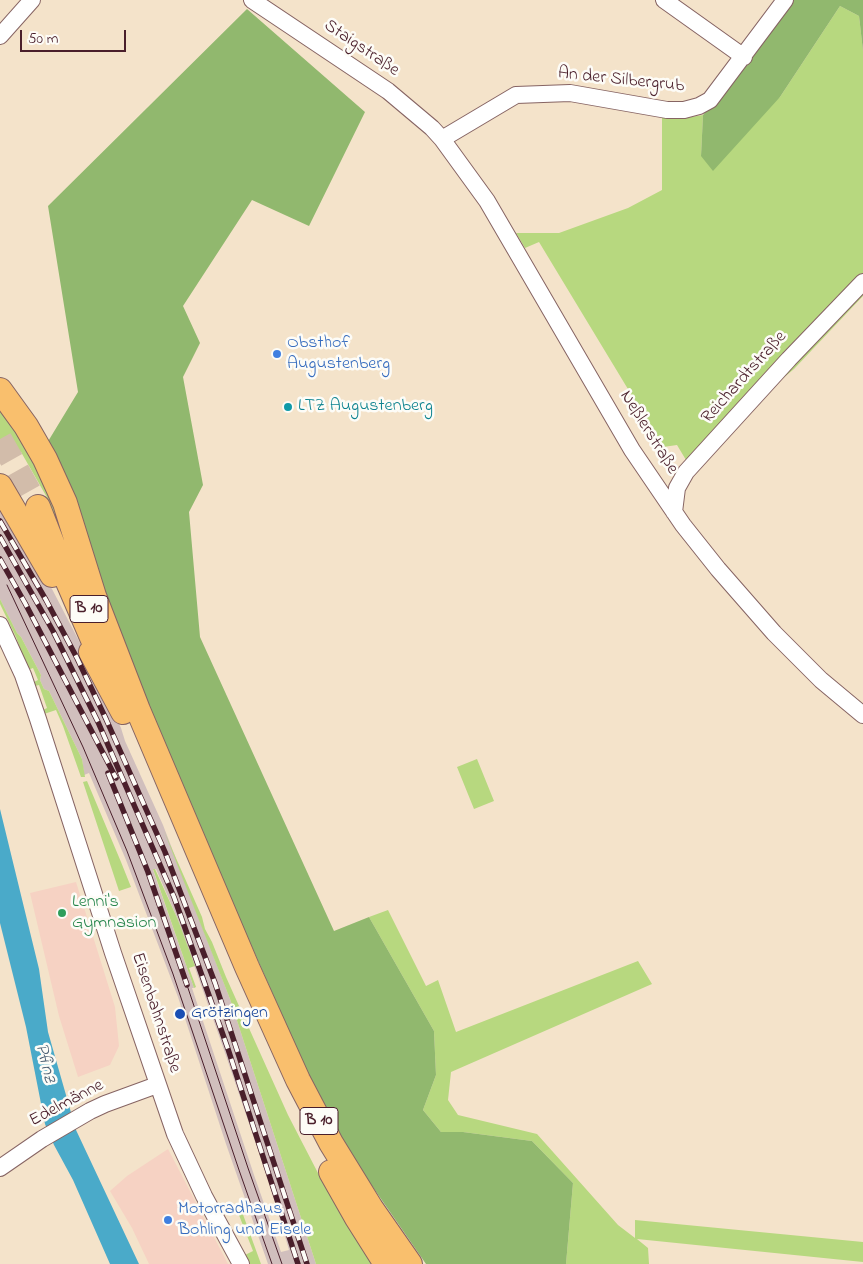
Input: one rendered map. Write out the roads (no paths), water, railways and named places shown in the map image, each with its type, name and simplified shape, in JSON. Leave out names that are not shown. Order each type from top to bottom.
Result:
[{"type":"highway","points":[[0,390],[26,426],[45,459],[65,503],[131,711]]},
{"type":"highway","points":[[0,486],[131,711]]},
{"type":"highway","name":"B 10","points":[[386,1264],[356,1218],[320,1154],[287,1087],[213,913],[131,711],[105,643],[68,563],[38,508],[62,568],[131,711],[298,1080],[331,1143],[371,1208],[410,1264]]},
{"type":"street","points":[[0,36],[32,0]]},
{"type":"street","name":"Staigstraße","points":[[252,0],[388,91],[432,128],[442,139]]},
{"type":"street","points":[[664,0],[744,57]]},
{"type":"street","name":"An der Silbergrub","points":[[442,139],[516,95],[570,93],[667,110],[684,110],[699,106],[710,100],[785,0]]},
{"type":"street","name":"Neßlerstraße","points":[[442,139],[487,200],[632,450],[674,512],[718,569],[753,610],[821,680],[863,715]]},
{"type":"street","name":"Reichardtstraße","points":[[674,512],[676,488],[686,472],[789,359],[863,282]]},
{"type":"street","name":"Eisenbahnstraße","points":[[0,625],[23,675],[157,1085],[175,1134],[204,1196],[241,1264]]},
{"type":"street","name":"Edelmänne","points":[[0,1168],[48,1135],[76,1119],[105,1104],[157,1085]]},
{"type":"water","name":"Pfinz","points":[[0,809],[39,969],[48,1032],[76,1130],[139,1264],[110,1264],[73,1180],[45,1124],[26,1027],[0,923]]},
{"type":"tunnel","points":[[0,439],[38,507]]},
{"type":"tram line","points":[[7,585],[83,747],[127,851],[173,974],[272,1264]]},
{"type":"tram line","points":[[187,985],[282,1264]]},
{"type":"railway","points":[[0,521],[77,658],[165,852],[215,983],[307,1264]]},
{"type":"railway","points":[[0,537],[53,631],[98,722],[174,897],[228,1049],[298,1264]]},
{"type":"railway","points":[[0,559],[116,778]]},
{"type":"railway","points":[[108,773],[148,872],[187,985]]},
{"type":"place","name":"Obsthof Augustenberg","points":[[277,354]]},
{"type":"place","name":"LTZ Augustenberg","points":[[288,407]]},
{"type":"place","name":"Lenni's Gymnasion","points":[[62,913]]},
{"type":"place","name":"Grötzingen","points":[[180,1014]]},
{"type":"place","name":"Motorradhaus Bohling und Eisele","points":[[168,1220]]}]
